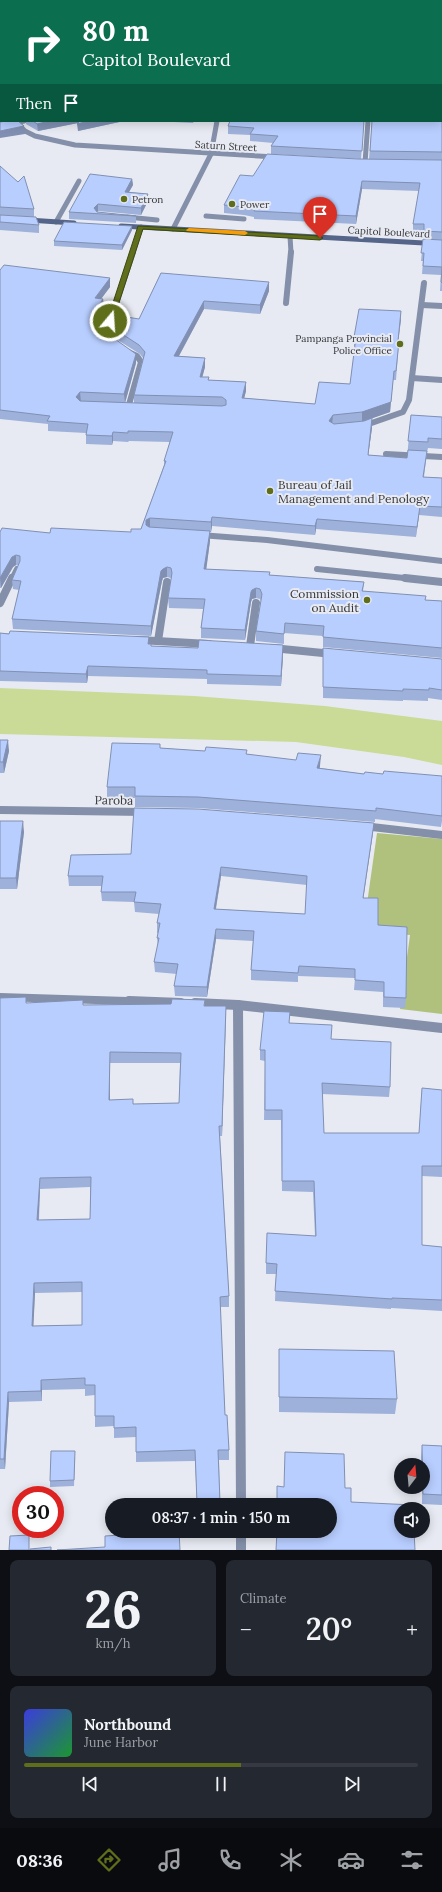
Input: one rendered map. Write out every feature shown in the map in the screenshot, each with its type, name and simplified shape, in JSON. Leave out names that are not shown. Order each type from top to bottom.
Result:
[{"type":"main road","points":[[21,220],[78,223]]},
{"type":"main road","name":"Capitol Boulevard","points":[[113,226],[442,244]]},
{"type":"street","points":[[0,126],[16,122]]},
{"type":"street","name":"Saturn Street","points":[[16,122],[25,131],[35,136],[61,142],[104,148],[280,158]]},
{"type":"street","points":[[174,229],[210,154],[217,122]]},
{"type":"street","points":[[365,163],[368,122]]},
{"type":"street","points":[[357,162],[372,163]]},
{"type":"street","points":[[56,222],[80,181]]},
{"type":"street","points":[[206,216],[244,219]]},
{"type":"street","points":[[120,217],[157,220]]},
{"type":"street","points":[[128,408],[141,362],[137,356],[109,342],[106,334],[141,227]]},
{"type":"street","points":[[286,304],[291,250],[290,236]]},
{"type":"street","points":[[355,427],[385,419],[403,412],[409,400],[424,283]]},
{"type":"street","points":[[422,305],[442,306]]},
{"type":"street","points":[[412,378],[442,380]]},
{"type":"street","points":[[112,407],[136,408]]},
{"type":"street","points":[[386,454],[442,457]]},
{"type":"street","points":[[189,535],[267,540],[442,561]]},
{"type":"street","points":[[0,603],[17,569]]},
{"type":"street","points":[[317,569],[442,582]]},
{"type":"street","points":[[158,641],[167,582]]},
{"type":"street","points":[[256,603],[253,647],[343,655]]},
{"type":"street","points":[[134,640],[219,644]]},
{"type":"street","name":"Paroba","points":[[0,810],[151,812]]},
{"type":"street","points":[[356,825],[442,835]]},
{"type":"street","points":[[0,997],[238,1005],[442,1028]]},
{"type":"street","points":[[238,1005],[240,1498]]},
{"type":"street","points":[[241,1538],[241,1550]]},
{"type":"shaded area","points":[[0,688],[194,696],[325,706],[442,721],[442,765],[404,757],[296,742],[0,734]]},
{"type":"shaded area","points":[[377,833],[442,839],[442,1014],[400,1009],[410,935],[363,932]]},
{"type":"building","points":[[0,122],[19,122],[24,126],[0,131]]},
{"type":"building","points":[[34,122],[46,122],[37,124]]},
{"type":"building","points":[[230,122],[364,122],[362,151],[271,146],[278,136],[250,134],[254,128],[228,126]]},
{"type":"building","points":[[372,122],[442,122],[442,152],[370,151]]},
{"type":"building","points":[[267,154],[358,159],[442,160],[442,232],[424,231],[424,224],[413,224],[420,183],[362,181],[356,216],[254,211],[255,209],[224,205],[240,175],[253,176]]},
{"type":"building","points":[[0,166],[18,182],[24,176],[34,209],[0,207]]},
{"type":"building","points":[[90,174],[132,179],[125,192],[148,194],[141,208],[98,204],[94,208],[97,212],[136,216],[69,212]]},
{"type":"building","points":[[0,215],[36,217],[39,225],[0,222]]},
{"type":"building","points":[[64,222],[132,226],[122,245],[54,241]]},
{"type":"building","points":[[423,239],[442,240],[442,267],[423,266],[424,253],[421,253]]},
{"type":"building","points":[[4,265],[110,278],[95,298],[103,299],[94,313],[105,314],[101,326],[105,332],[136,354],[124,394],[80,392],[76,397],[80,401],[226,405],[226,400],[222,397],[134,395],[145,352],[139,345],[116,330],[111,324],[114,315],[139,319],[161,273],[269,282],[260,305],[204,301],[174,356],[205,358],[200,377],[209,377],[208,380],[246,382],[242,398],[315,404],[319,382],[350,384],[356,337],[354,337],[359,309],[401,311],[396,371],[394,371],[391,402],[362,412],[333,415],[329,421],[334,424],[364,421],[372,418],[368,455],[407,458],[408,450],[427,451],[423,477],[442,478],[442,507],[420,506],[417,527],[317,519],[315,526],[212,517],[211,522],[150,518],[146,520],[146,525],[149,527],[210,531],[204,569],[270,572],[269,575],[364,582],[362,591],[426,596],[425,600],[442,601],[442,648],[323,637],[324,626],[285,623],[284,634],[256,631],[262,594],[260,589],[256,588],[251,592],[245,630],[201,628],[205,599],[168,598],[172,573],[171,568],[167,567],[161,571],[151,626],[12,619],[21,581],[12,580],[20,561],[20,556],[16,555],[12,557],[0,578],[0,532],[2,528],[50,533],[51,528],[131,532],[131,529],[141,529],[166,461],[164,461],[173,432],[128,431],[128,433],[113,432],[112,436],[86,435],[88,424],[47,421],[50,416],[0,410],[0,270]]},
{"type":"building","points":[[411,415],[442,417],[442,439],[428,438],[428,442],[408,441]]},
{"type":"building","points":[[10,631],[149,637],[148,644],[151,644],[151,646],[198,648],[199,640],[283,645],[281,676],[207,674],[207,670],[88,666],[86,674],[0,671],[0,633],[9,634]]},
{"type":"building","points":[[323,648],[442,659],[442,690],[429,688],[429,690],[403,689],[403,691],[323,687]]},
{"type":"building","points":[[0,740],[8,740],[3,762],[0,762]]},
{"type":"building","points":[[112,743],[160,744],[160,748],[205,751],[206,747],[247,750],[246,754],[296,760],[298,753],[321,755],[317,768],[364,774],[365,772],[383,774],[384,771],[442,776],[442,816],[376,808],[376,811],[198,797],[135,796],[135,787],[107,787]]},
{"type":"building","points":[[134,808],[198,809],[374,823],[363,898],[378,898],[378,925],[407,927],[406,998],[384,997],[384,982],[355,980],[355,969],[299,966],[298,973],[251,970],[254,931],[216,929],[207,987],[174,986],[178,964],[154,962],[159,938],[157,938],[160,923],[157,923],[161,904],[134,902],[136,892],[101,892],[103,876],[68,876],[71,855],[131,854]],"holes":[[[221,867],[307,876],[305,914],[214,909]]]},
{"type":"building","points":[[0,821],[23,821],[16,878],[0,878]]},
{"type":"building","points":[[26,997],[26,1003],[83,1000],[83,1005],[171,1004],[172,999],[205,1000],[204,1006],[226,1006],[222,1126],[219,1126],[229,1296],[220,1297],[225,1415],[227,1415],[229,1450],[218,1450],[220,1498],[197,1498],[195,1450],[136,1452],[136,1427],[114,1428],[114,1416],[95,1416],[95,1385],[85,1385],[85,1378],[41,1380],[41,1391],[8,1392],[4,1459],[0,1459],[0,998]],"holes":[[[110,1052],[181,1053],[179,1103],[133,1104],[133,1099],[109,1100]],[[91,1177],[90,1219],[37,1220],[40,1178]],[[82,1282],[82,1325],[32,1326],[34,1283]]]},
{"type":"building","points":[[264,1011],[290,1012],[289,1023],[332,1025],[331,1039],[391,1042],[390,1087],[322,1083],[324,1133],[419,1133],[422,1088],[442,1090],[442,1166],[422,1166],[422,1245],[442,1247],[442,1300],[392,1299],[275,1291],[277,1264],[266,1263],[267,1233],[316,1236],[314,1181],[282,1181],[282,1110],[265,1110],[265,1050],[260,1050]]},
{"type":"building","points":[[279,1349],[394,1351],[397,1399],[279,1397]]},
{"type":"building","points":[[422,1445],[442,1446],[442,1495],[423,1494],[430,1494],[430,1458],[422,1458]]},
{"type":"building","points":[[51,1451],[75,1451],[74,1480],[50,1481]]},
{"type":"building","points":[[285,1452],[344,1454],[345,1488],[351,1488],[351,1502],[394,1504],[394,1538],[414,1538],[415,1550],[276,1550],[277,1538],[337,1538],[337,1498],[277,1498],[277,1486],[284,1487]]},
{"type":"building","points":[[10,1536],[12,1536],[12,1538],[29,1538],[29,1550],[9,1550]]},
{"type":"building","points":[[105,1538],[179,1538],[180,1550],[57,1550],[105,1547]]},
{"type":"building","points":[[51,1547],[51,1550],[30,1550],[30,1549]]},
{"type":"slow traffic","points":[[189,230],[245,233]]},
{"type":"place","name":"Petron","points":[[124,199]]},
{"type":"place","name":"Power","points":[[232,204]]},
{"type":"place","name":"Pampanga Provincial Police Office","points":[[400,344]]},
{"type":"place","name":"Bureau of Jail Management and Penology","points":[[270,491]]},
{"type":"place","name":"Commission on Audit","points":[[367,600]]},
{"type":"route","points":[[110,321],[141,227],[320,238]]}]
